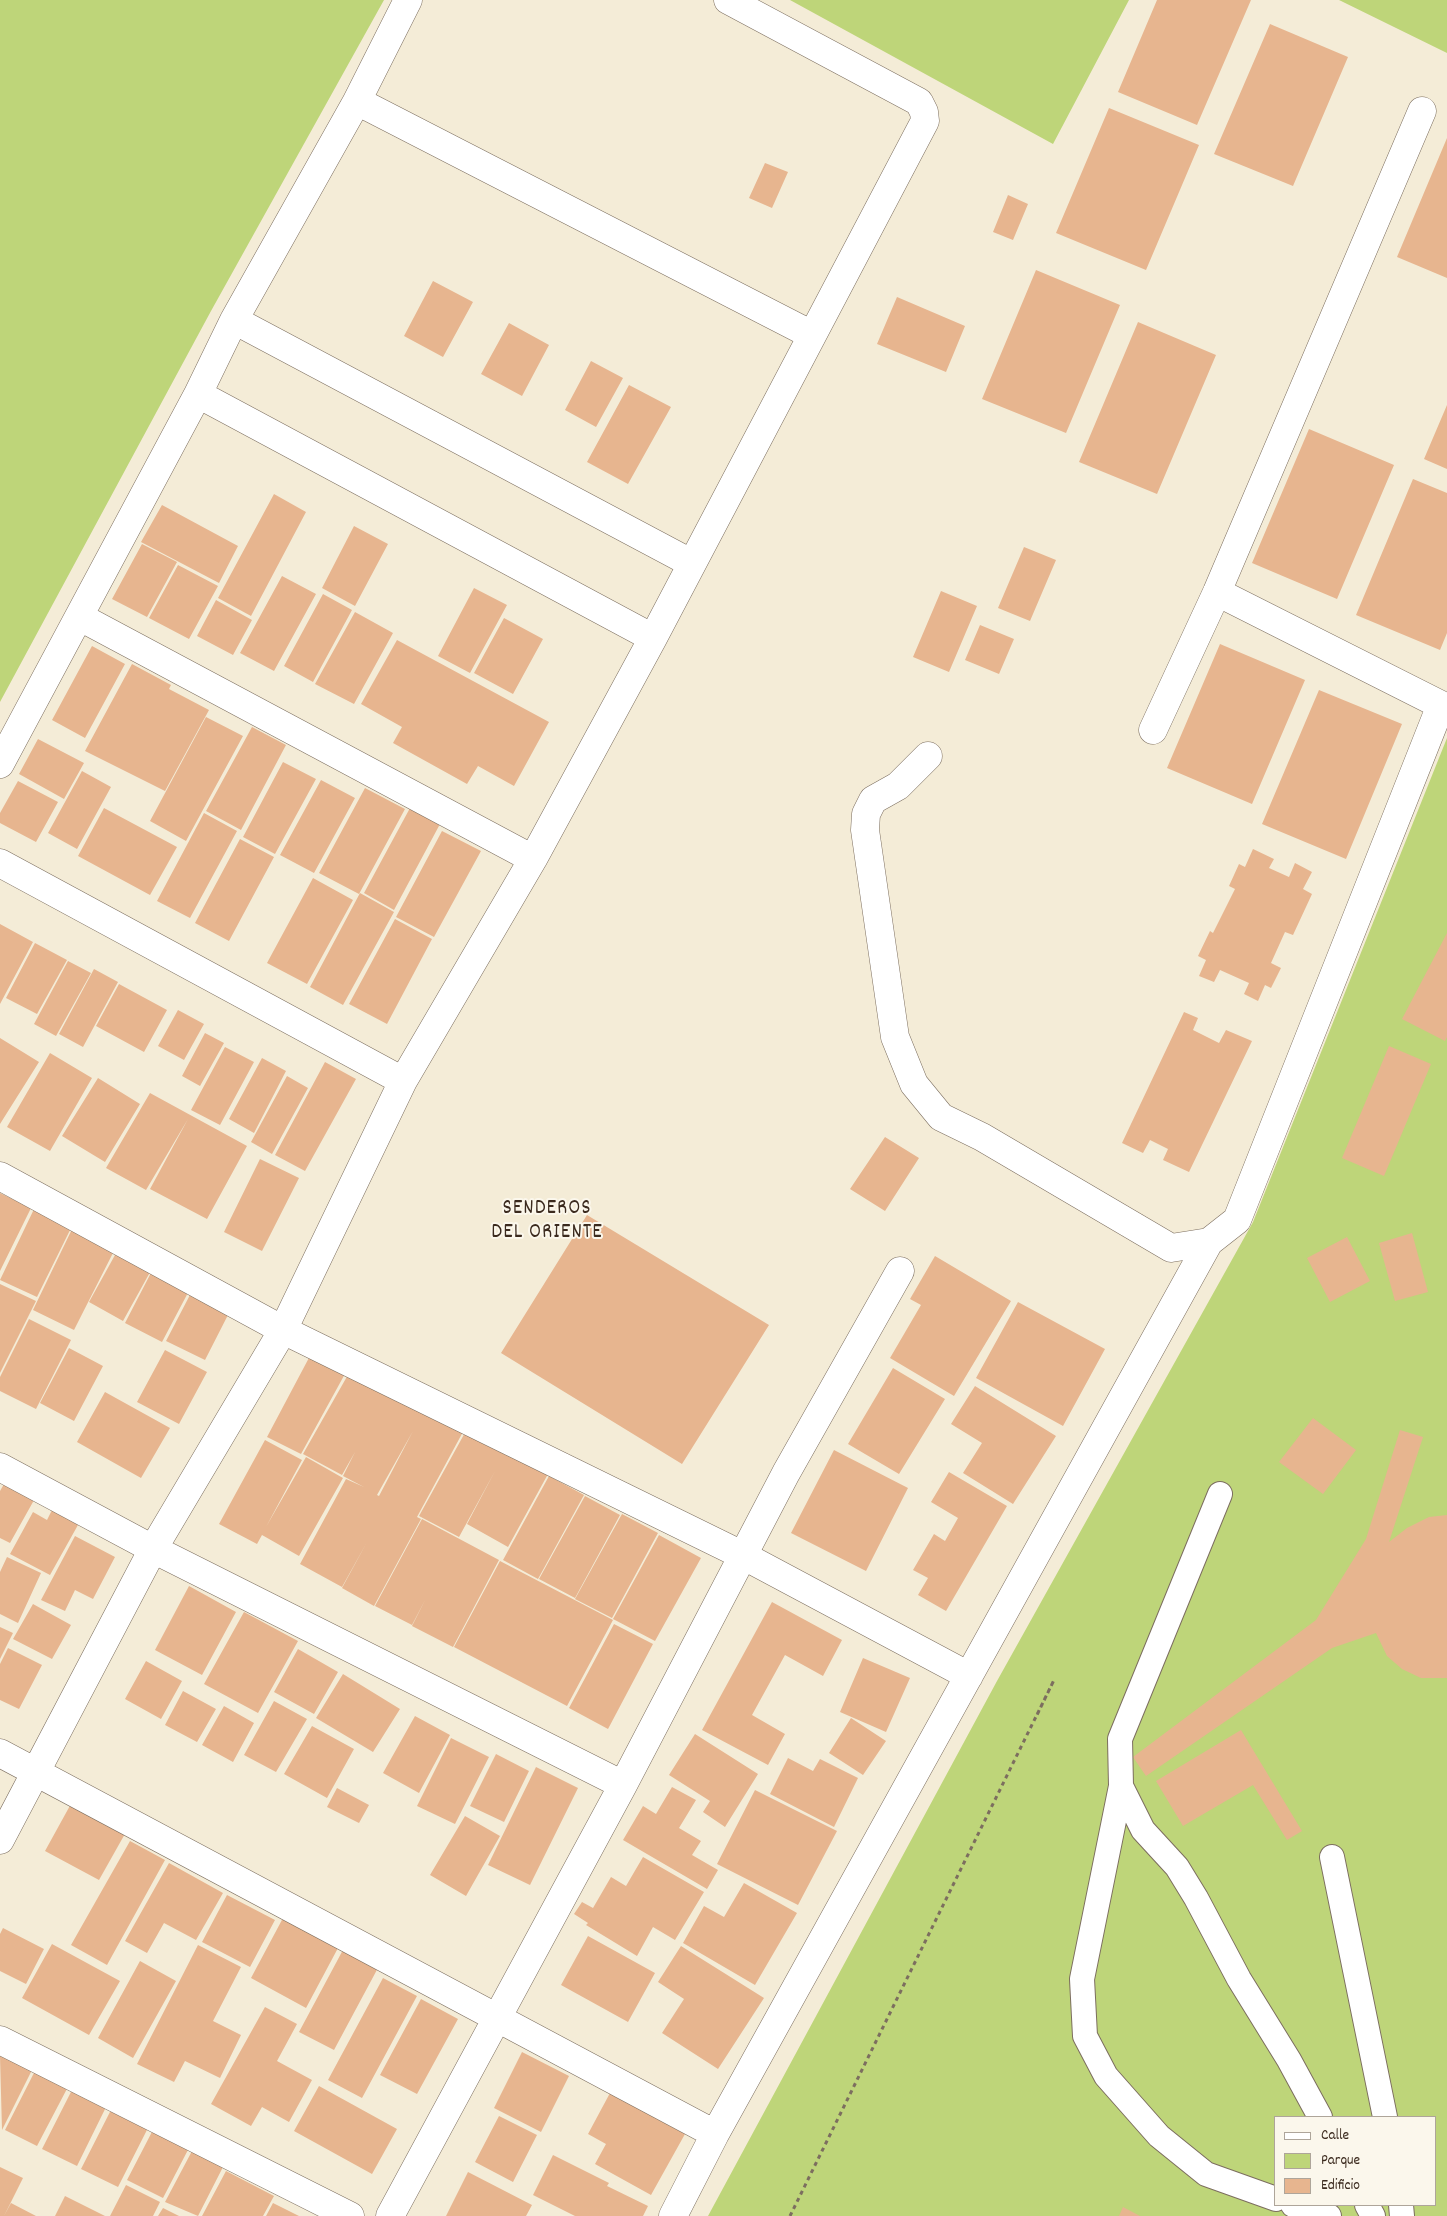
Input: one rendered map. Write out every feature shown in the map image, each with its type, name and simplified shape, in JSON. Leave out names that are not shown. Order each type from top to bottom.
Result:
[{"type":"street","points":[[0,764],[198,394],[234,320],[356,101],[408,0]]},
{"type":"street","points":[[0,1840],[153,1549],[283,1330],[403,1081],[533,859],[653,638],[925,122],[924,112],[919,102],[728,0]]},
{"type":"street","points":[[356,101],[812,335]]},
{"type":"street","points":[[1153,730],[1218,592],[1422,111]]},
{"type":"street","points":[[234,320],[691,563]]},
{"type":"street","points":[[198,394],[653,638]]},
{"type":"street","points":[[673,2216],[715,2134],[1208,1242],[1238,1220],[1444,698],[1218,592]]},
{"type":"street","points":[[80,617],[533,859]]},
{"type":"street","points":[[928,756],[898,786],[873,800],[866,814],[865,830],[895,1036],[914,1084],[942,1116],[982,1137],[1171,1248],[1208,1242]]},
{"type":"street","points":[[0,863],[403,1081]]},
{"type":"street","points":[[0,1176],[283,1330],[744,1556],[969,1676]]},
{"type":"street","points":[[390,2216],[623,1785],[786,1473],[900,1271]]},
{"type":"street","points":[[0,1467],[153,1549],[623,1785]]},
{"type":"street","points":[[0,1753],[715,2134]]},
{"type":"street","points":[[0,2040],[350,2216]]},
{"type":"lane","points":[[1220,1494],[1120,1739],[1121,1786],[1082,1979],[1086,2036],[1106,2076],[1159,2136],[1206,2174],[1274,2198]]},
{"type":"lane","points":[[1121,1786],[1143,1830],[1178,1867],[1239,1979],[1289,2060],[1319,2116]]},
{"type":"lane","points":[[1332,1857],[1385,2116]]},
{"type":"lane","points":[[1296,2206],[1329,2216]]},
{"type":"path","points":[[790,2216],[1054,1680],[1036,1717]]},
{"type":"green space","points":[[0,0],[384,0],[211,311],[0,702]]},
{"type":"green space","points":[[790,0],[1129,0],[1053,144]]},
{"type":"green space","points":[[1339,0],[1447,0],[1447,53]]},
{"type":"green space","points":[[1447,738],[1447,2216],[708,2216],[997,1681],[1253,1222]]},
{"type":"building","points":[[1157,0],[1251,0],[1197,125],[1118,92]]},
{"type":"building","points":[[1270,24],[1348,57],[1293,186],[1214,154]]},
{"type":"building","points":[[1109,108],[1199,145],[1146,270],[1056,233]]},
{"type":"building","points":[[1447,138],[1447,278],[1397,257]]},
{"type":"building","points":[[765,163],[788,172],[772,208],[749,198]]},
{"type":"building","points":[[1008,195],[1028,204],[1013,240],[993,232]]},
{"type":"building","points":[[1036,270],[1120,305],[1066,433],[982,399]]},
{"type":"building","points":[[433,281],[473,302],[443,357],[404,336]]},
{"type":"building","points":[[897,297],[965,326],[946,372],[877,344]]},
{"type":"building","points":[[1138,322],[1216,355],[1157,494],[1079,462]]},
{"type":"building","points":[[509,323],[549,345],[522,396],[481,374]]},
{"type":"building","points":[[591,361],[623,378],[596,427],[565,410]]},
{"type":"building","points":[[629,385],[671,407],[628,484],[587,462]]},
{"type":"building","points":[[1447,405],[1447,469],[1424,459]]},
{"type":"building","points":[[1309,429],[1394,465],[1337,599],[1252,563]]},
{"type":"building","points":[[1413,479],[1447,493],[1447,633],[1440,650],[1356,615]]},
{"type":"building","points":[[274,494],[306,512],[251,616],[218,598]]},
{"type":"building","points":[[162,505],[238,546],[219,583],[141,542]]},
{"type":"building","points":[[354,526],[388,544],[355,606],[322,588]]},
{"type":"building","points":[[142,544],[177,562],[147,617],[112,599]]},
{"type":"building","points":[[1024,547],[1056,560],[1030,621],[998,608]]},
{"type":"building","points":[[178,565],[218,586],[189,639],[149,618]]},
{"type":"building","points":[[282,576],[316,594],[274,671],[240,653]]},
{"type":"building","points":[[474,588],[507,605],[470,673],[438,656]]},
{"type":"building","points":[[941,591],[977,606],[949,672],[913,657]]},
{"type":"building","points":[[323,594],[352,610],[313,682],[284,666]]},
{"type":"building","points":[[216,600],[252,620],[233,655],[197,636]]},
{"type":"building","points":[[355,612],[393,633],[354,704],[315,684]]},
{"type":"building","points":[[504,618],[543,639],[513,694],[474,673]]},
{"type":"building","points":[[980,625],[1014,639],[999,674],[965,660]]},
{"type":"building","points":[[397,640],[549,722],[514,786],[478,766],[467,784],[393,743],[402,727],[361,704]]},
{"type":"building","points":[[1220,644],[1305,680],[1252,804],[1167,768]]},
{"type":"building","points":[[92,646],[125,664],[85,738],[52,720]]},
{"type":"building","points":[[132,664],[171,685],[169,689],[209,710],[165,791],[85,751]]},
{"type":"building","points":[[1319,690],[1402,724],[1346,859],[1262,824]]},
{"type":"building","points":[[206,717],[243,736],[186,841],[150,821]]},
{"type":"building","points":[[252,727],[286,745],[241,830],[206,811]]},
{"type":"building","points":[[38,739],[84,763],[64,799],[19,774]]},
{"type":"building","points":[[283,762],[316,779],[275,854],[243,837]]},
{"type":"building","points":[[82,771],[111,787],[77,849],[48,833]]},
{"type":"building","points":[[321,780],[355,798],[314,873],[280,855]]},
{"type":"building","points":[[18,781],[58,802],[36,842],[0,823],[0,813]]},
{"type":"building","points":[[365,788],[405,809],[359,894],[319,873]]},
{"type":"building","points":[[104,808],[177,847],[150,895],[78,856]]},
{"type":"building","points":[[410,808],[440,824],[394,910],[364,893]]},
{"type":"building","points":[[204,813],[237,831],[190,918],[157,901]]},
{"type":"building","points":[[442,831],[481,851],[434,937],[396,917]]},
{"type":"building","points":[[240,839],[274,857],[229,941],[195,923]]},
{"type":"building","points":[[1253,849],[1274,859],[1269,868],[1289,877],[1295,863],[1312,872],[1303,889],[1312,894],[1293,935],[1285,932],[1271,963],[1281,968],[1271,988],[1265,985],[1258,1001],[1244,994],[1249,983],[1220,970],[1214,982],[1199,976],[1206,960],[1198,956],[1210,931],[1213,933],[1235,889],[1229,886],[1239,864],[1245,867]]},
{"type":"building","points":[[313,878],[353,900],[307,984],[267,963]]},
{"type":"building","points":[[360,893],[394,912],[343,1005],[310,987]]},
{"type":"building","points":[[395,919],[432,939],[387,1024],[349,1004]]},
{"type":"building","points":[[0,924],[33,942],[0,1004]]},
{"type":"building","points":[[1447,933],[1447,1037],[1445,1041],[1402,1019]]},
{"type":"building","points":[[35,943],[67,960],[37,1014],[6,998]]},
{"type":"building","points":[[68,961],[91,973],[56,1036],[34,1024]]},
{"type":"building","points":[[94,969],[118,982],[83,1047],[59,1034]]},
{"type":"building","points":[[119,984],[167,1010],[144,1052],[96,1026]]},
{"type":"building","points":[[178,1010],[204,1024],[184,1060],[158,1046]]},
{"type":"building","points":[[1184,1012],[1198,1018],[1193,1030],[1219,1043],[1226,1030],[1252,1041],[1189,1172],[1163,1160],[1168,1149],[1150,1140],[1143,1153],[1122,1143]]},
{"type":"building","points":[[205,1033],[224,1043],[200,1086],[182,1076]]},
{"type":"building","points":[[0,1038],[39,1062],[0,1124]]},
{"type":"building","points":[[1389,1046],[1431,1064],[1384,1176],[1342,1158]]},
{"type":"building","points":[[225,1047],[254,1062],[220,1125],[191,1110]]},
{"type":"building","points":[[50,1053],[92,1078],[50,1151],[7,1127]]},
{"type":"building","points":[[262,1058],[286,1071],[254,1133],[229,1119]]},
{"type":"building","points":[[325,1062],[356,1079],[305,1171],[275,1155]]},
{"type":"building","points":[[287,1076],[308,1088],[272,1154],[251,1142]]},
{"type":"building","points":[[98,1078],[140,1104],[105,1162],[62,1136]]},
{"type":"building","points":[[150,1093],[247,1146],[207,1219],[150,1189],[188,1119],[146,1190],[106,1168]]},
{"type":"building","points":[[885,1137],[919,1158],[885,1211],[850,1189]]},
{"type":"building","points":[[260,1159],[299,1178],[262,1251],[224,1232]]},
{"type":"building","points":[[0,1193],[31,1208],[0,1271]]},
{"type":"building","points":[[35,1207],[73,1224],[37,1297],[0,1280]]},
{"type":"building","points":[[587,1215],[769,1325],[682,1464],[501,1353]]},
{"type":"building","points":[[74,1225],[117,1245],[74,1330],[33,1310]]},
{"type":"building","points":[[1412,1233],[1428,1292],[1395,1301],[1379,1243]]},
{"type":"building","points":[[1347,1237],[1370,1281],[1330,1302],[1307,1258]]},
{"type":"building","points":[[120,1246],[154,1265],[123,1321],[89,1302]]},
{"type":"building","points":[[935,1256],[1011,1301],[954,1396],[890,1358],[921,1305],[910,1299]]},
{"type":"building","points":[[154,1267],[191,1287],[162,1342],[125,1323]]},
{"type":"building","points":[[0,1284],[36,1301],[0,1373]]},
{"type":"building","points":[[192,1291],[230,1311],[205,1360],[166,1341]]},
{"type":"building","points":[[1018,1302],[1105,1349],[1063,1426],[976,1378]]},
{"type":"building","points":[[29,1319],[71,1340],[36,1409],[0,1391],[0,1377]]},
{"type":"building","points":[[69,1348],[103,1366],[74,1421],[40,1403]]},
{"type":"building","points":[[165,1350],[207,1372],[179,1424],[137,1402]]},
{"type":"building","points":[[311,1354],[346,1372],[301,1454],[267,1437]]},
{"type":"building","points":[[893,1368],[945,1399],[899,1474],[848,1444]]},
{"type":"building","points":[[349,1373],[464,1430],[417,1517],[421,1519],[374,1606],[342,1588],[367,1542],[342,1587],[300,1564],[346,1479],[364,1487],[343,1476],[355,1452],[342,1475],[303,1454]],"holes":[[[413,1431],[379,1496],[377,1495]]]},
{"type":"building","points":[[975,1386],[1056,1436],[1013,1504],[963,1473],[982,1443],[951,1424]]},
{"type":"building","points":[[105,1392],[170,1428],[141,1478],[77,1442]]},
{"type":"building","points":[[1313,1418],[1356,1450],[1323,1494],[1279,1462]]},
{"type":"building","points":[[467,1429],[548,1474],[508,1547],[467,1524],[495,1471],[459,1537],[419,1516]]},
{"type":"building","points":[[1400,1430],[1423,1437],[1389,1542],[1407,1528],[1429,1517],[1447,1515],[1447,1678],[1421,1678],[1402,1669],[1387,1656],[1376,1633],[1332,1648],[1146,1776],[1133,1757],[1316,1620],[1366,1539]]},
{"type":"building","points":[[265,1440],[302,1460],[266,1527],[306,1457],[343,1478],[299,1556],[262,1535],[257,1544],[219,1524]]},
{"type":"building","points":[[834,1450],[908,1488],[866,1571],[791,1533]]},
{"type":"building","points":[[949,1472],[1007,1506],[946,1611],[918,1595],[928,1578],[913,1570],[934,1534],[945,1541],[958,1518],[931,1502]]},
{"type":"building","points":[[549,1476],[584,1495],[538,1579],[503,1560]]},
{"type":"building","points":[[8,1477],[38,1493],[10,1543],[0,1538],[0,1491]]},
{"type":"building","points":[[585,1496],[620,1515],[575,1598],[539,1579]]},
{"type":"building","points":[[56,1502],[83,1516],[50,1575],[10,1554],[33,1512],[47,1520]]},
{"type":"building","points":[[622,1514],[658,1533],[612,1618],[575,1599]]},
{"type":"building","points":[[422,1519],[499,1560],[453,1647],[412,1626],[425,1600],[412,1625],[375,1606]]},
{"type":"building","points":[[659,1535],[701,1558],[655,1641],[613,1619]]},
{"type":"building","points":[[75,1536],[115,1557],[93,1599],[75,1590],[65,1611],[41,1600]]},
{"type":"building","points":[[7,1557],[41,1573],[18,1623],[0,1614],[0,1572]]},
{"type":"building","points":[[500,1561],[613,1620],[567,1706],[454,1647]]},
{"type":"building","points":[[189,1586],[236,1612],[202,1675],[155,1650]]},
{"type":"building","points":[[772,1602],[842,1640],[823,1676],[785,1655],[752,1715],[785,1734],[768,1765],[702,1730]]},
{"type":"building","points":[[33,1604],[71,1625],[52,1659],[13,1639]]},
{"type":"building","points":[[244,1612],[298,1641],[258,1713],[204,1684]]},
{"type":"building","points":[[614,1624],[653,1644],[608,1729],[569,1708]]},
{"type":"building","points":[[0,1627],[13,1633],[0,1659]]},
{"type":"building","points":[[8,1648],[42,1665],[19,1709],[0,1700],[0,1664]]},
{"type":"building","points":[[298,1649],[338,1672],[314,1714],[274,1692]]},
{"type":"building","points":[[863,1658],[910,1678],[886,1732],[840,1712]]},
{"type":"building","points":[[146,1661],[182,1681],[161,1719],[125,1699]]},
{"type":"building","points":[[343,1674],[400,1709],[373,1752],[316,1718]]},
{"type":"building","points":[[183,1691],[216,1709],[197,1742],[165,1725]]},
{"type":"building","points":[[274,1701],[307,1719],[276,1772],[244,1755]]},
{"type":"building","points":[[224,1706],[254,1723],[233,1762],[202,1745]]},
{"type":"building","points":[[415,1716],[450,1735],[419,1793],[383,1773]]},
{"type":"building","points":[[851,1718],[886,1741],[863,1775],[829,1753]]},
{"type":"building","points":[[312,1726],[354,1749],[327,1798],[284,1774]]},
{"type":"building","points":[[1241,1730],[1302,1831],[1287,1840],[1253,1785],[1183,1826],[1156,1781]]},
{"type":"building","points":[[695,1734],[758,1774],[725,1827],[703,1812],[710,1801],[669,1775]]},
{"type":"building","points":[[451,1738],[489,1757],[455,1824],[417,1806]]},
{"type":"building","points":[[496,1754],[529,1771],[504,1822],[470,1806]]},
{"type":"building","points":[[788,1758],[813,1771],[820,1759],[858,1778],[834,1827],[770,1794]]},
{"type":"building","points":[[536,1767],[578,1788],[530,1885],[488,1865]]},
{"type":"building","points":[[672,1787],[696,1800],[679,1828],[701,1841],[692,1855],[718,1870],[707,1889],[623,1840],[643,1806],[656,1814]]},
{"type":"building","points":[[337,1788],[369,1805],[359,1823],[327,1807]]},
{"type":"building","points":[[755,1790],[837,1831],[798,1905],[717,1864]]},
{"type":"building","points":[[72,1802],[126,1832],[99,1880],[45,1851]]},
{"type":"building","points":[[465,1816],[500,1836],[466,1896],[430,1875]]},
{"type":"building","points":[[130,1841],[165,1860],[107,1965],[71,1945]]},
{"type":"building","points":[[643,1857],[704,1892],[675,1940],[653,1927],[637,1956],[586,1925],[588,1923],[574,1914],[582,1902],[593,1908],[611,1877],[626,1886]]},
{"type":"building","points":[[169,1863],[223,1893],[196,1940],[164,1923],[147,1953],[125,1941]]},
{"type":"building","points":[[744,1883],[797,1913],[755,1985],[683,1943],[704,1906],[724,1917]]},
{"type":"building","points":[[227,1895],[275,1920],[250,1967],[202,1942]]},
{"type":"building","points":[[283,1918],[338,1948],[306,2008],[251,1978]]},
{"type":"building","points":[[3,1928],[44,1949],[26,1984],[0,1971],[0,1934]]},
{"type":"building","points":[[588,1936],[655,1973],[628,2022],[561,1985]]},
{"type":"building","points":[[52,1944],[120,1981],[89,2035],[22,1998]]},
{"type":"building","points":[[198,1945],[241,1967],[213,2021],[241,2035],[220,2078],[185,2061],[174,2082],[137,2064]]},
{"type":"building","points":[[681,1946],[764,1998],[718,2069],[662,2033],[684,1999],[658,1982]]},
{"type":"building","points":[[344,1948],[379,1966],[334,2050],[299,2032]]},
{"type":"building","points":[[140,1961],[176,1981],[133,2058],[98,2038]]},
{"type":"building","points":[[383,1978],[417,1996],[362,2098],[328,2080]]},
{"type":"building","points":[[421,1999],[458,2019],[417,2094],[380,2075]]},
{"type":"building","points":[[265,2007],[297,2024],[277,2061],[312,2080],[289,2122],[262,2107],[251,2126],[211,2104]]},
{"type":"building","points":[[3,2050],[34,2066],[2,2130],[0,2056]]},
{"type":"building","points":[[522,2052],[569,2076],[541,2132],[494,2108]]},
{"type":"building","points":[[37,2067],[70,2083],[37,2146],[5,2130]]},
{"type":"building","points":[[74,2086],[108,2103],[77,2166],[42,2149]]},
{"type":"building","points":[[319,2086],[397,2129],[372,2174],[294,2131]]},
{"type":"building","points":[[610,2093],[685,2134],[651,2195],[595,2164],[606,2144],[588,2134]]},
{"type":"building","points":[[113,2106],[150,2124],[118,2187],[81,2169]]},
{"type":"building","points":[[499,2116],[537,2135],[513,2182],[475,2162]]},
{"type":"building","points":[[154,2128],[190,2146],[163,2198],[127,2180]]},
{"type":"building","points":[[192,2151],[223,2167],[198,2216],[165,2202]]},
{"type":"building","points":[[553,2155],[609,2183],[607,2186],[648,2206],[643,2216],[575,2216],[533,2195]]},
{"type":"building","points":[[0,2167],[23,2178],[4,2216],[0,2216]]},
{"type":"building","points":[[226,2171],[274,2196],[263,2216],[202,2216]]},
{"type":"building","points":[[468,2172],[532,2205],[526,2216],[446,2216]]},
{"type":"building","points":[[126,2185],[160,2202],[153,2216],[110,2216]]},
{"type":"building","points":[[65,2196],[105,2216],[55,2216]]},
{"type":"building","points":[[11,2203],[36,2216],[4,2216]]},
{"type":"building","points":[[273,2203],[299,2216],[266,2216]]},
{"type":"building","points":[[1123,2207],[1140,2216],[1119,2216]]},
{"type":"building","points":[[163,2208],[179,2216],[158,2216]]},
{"type":"district","name":"SENDEROS DEL ORIENTE","points":[[547,1222]]}]
